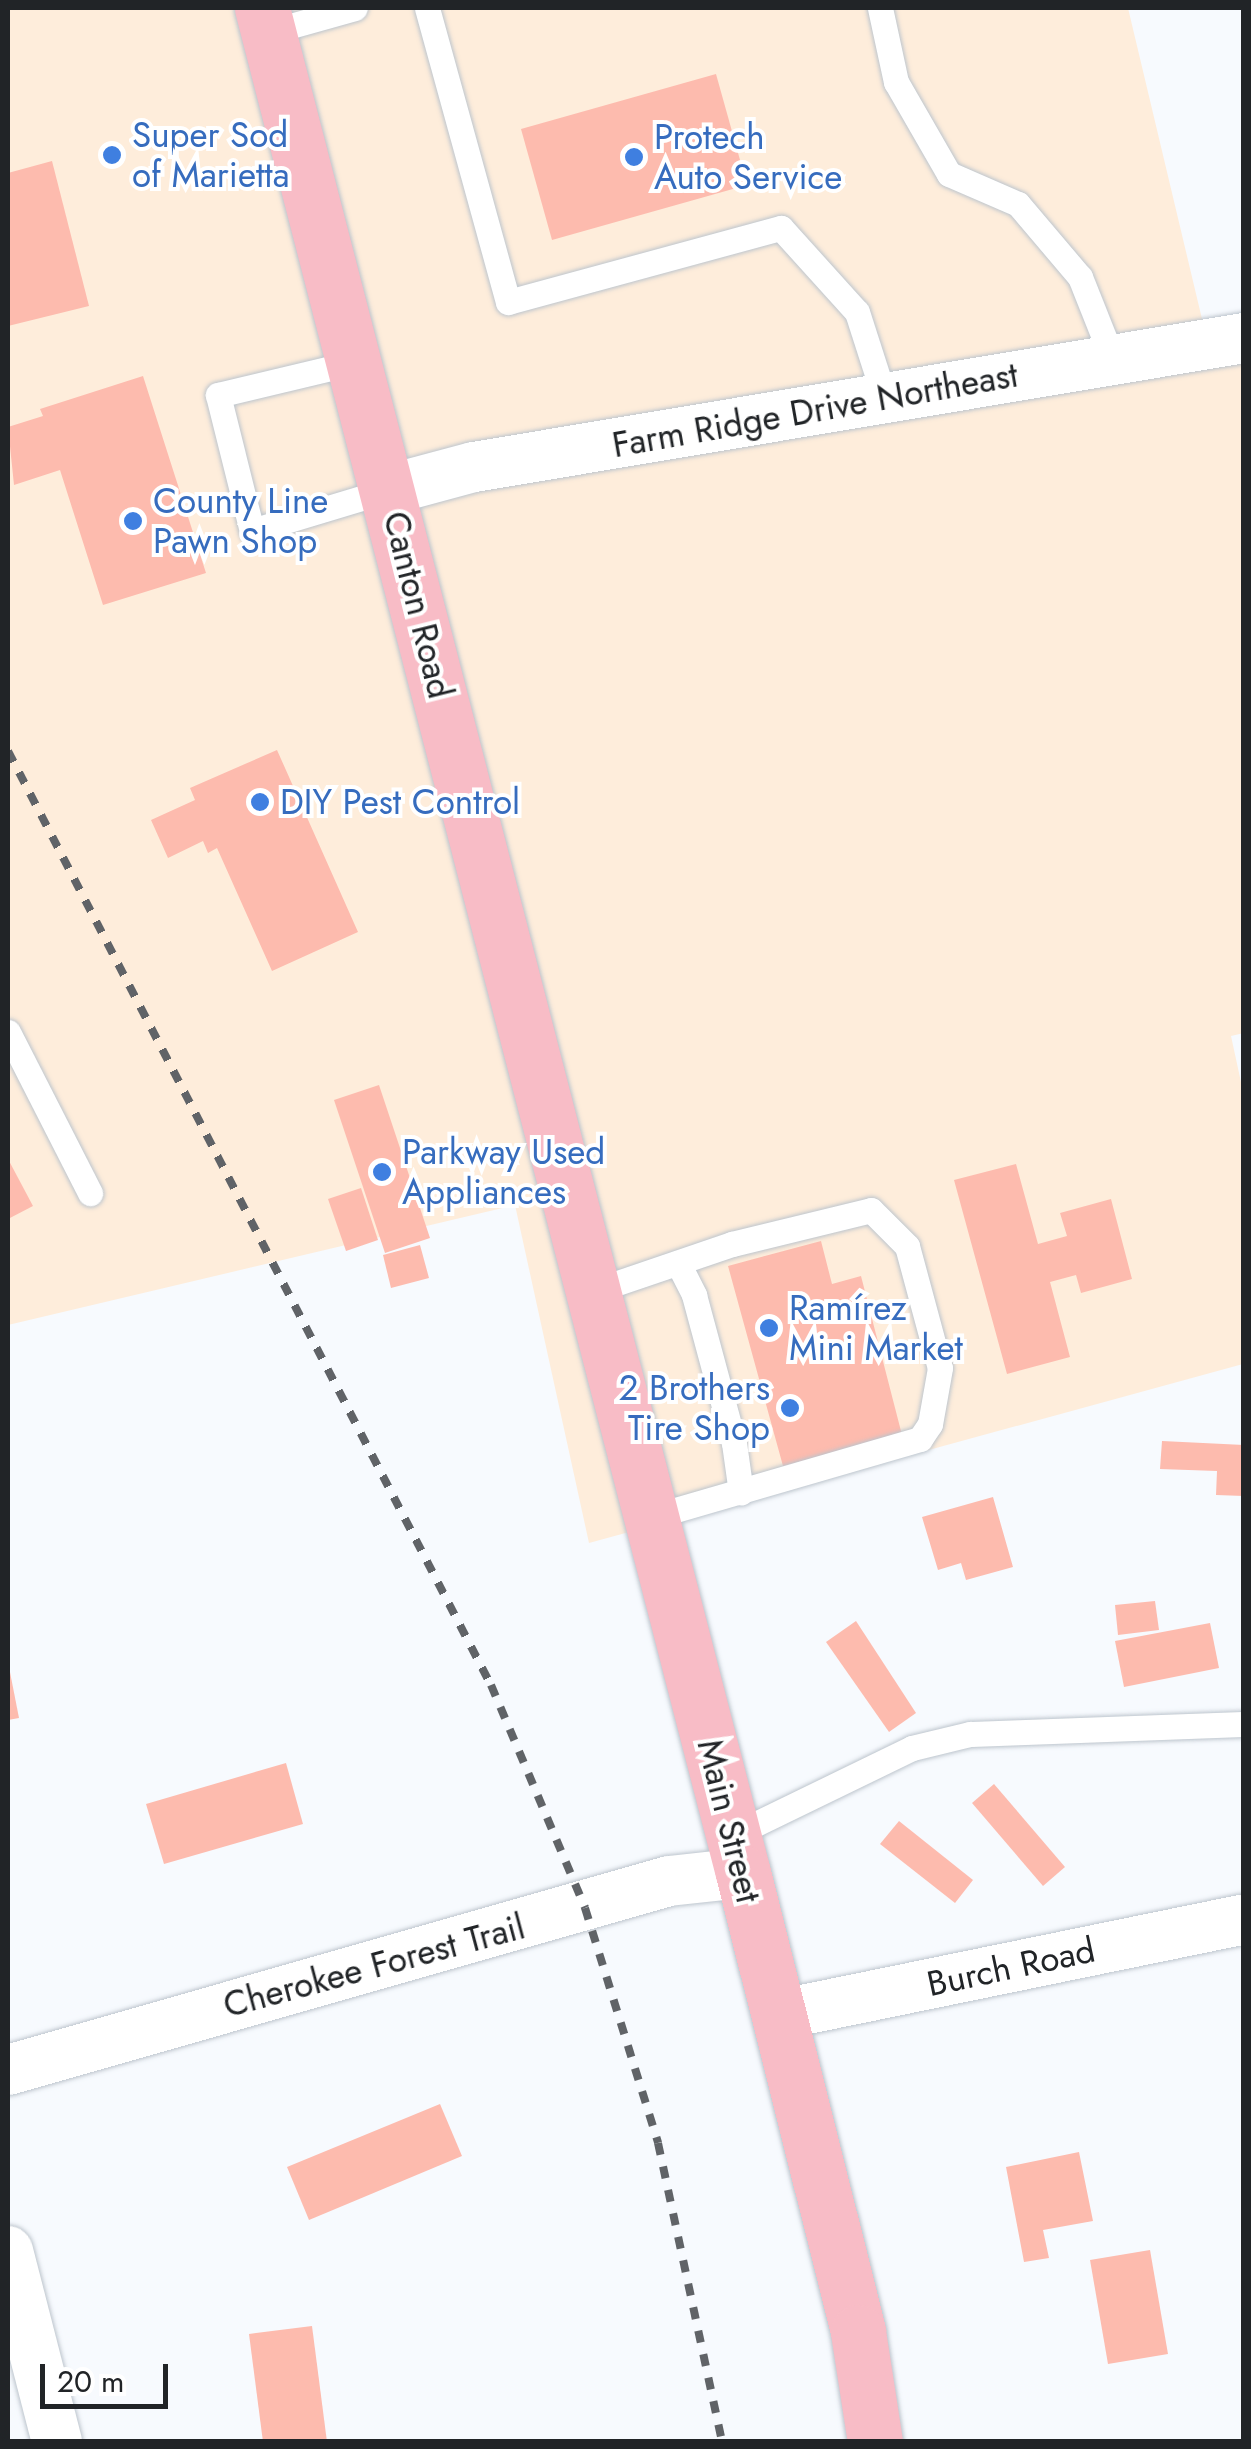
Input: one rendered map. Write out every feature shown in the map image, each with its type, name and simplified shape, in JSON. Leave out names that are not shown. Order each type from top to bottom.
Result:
[{"type":"main road","name":"Canton Road","points":[[265,20],[572,1202]]},
{"type":"main road","name":"Main Street","points":[[572,1202],[858,2332],[875,2442]]},
{"type":"street","name":"Farm Ridge Drive Northeast","points":[[388,490],[455,470],[1244,338]]},
{"type":"street","name":"Cherokee Forest Trail","points":[[8,2070],[670,1881],[738,1854]]},
{"type":"street","name":"Burch Road","points":[[778,2015],[1244,1919]]},
{"type":"street","points":[[8,2251],[57,2442]]},
{"type":"lane","points":[[265,20],[355,8]]},
{"type":"lane","points":[[427,8],[508,302],[781,228],[857,312],[885,399]]},
{"type":"lane","points":[[880,8],[896,82],[950,174],[1018,204],[1080,277],[1113,360]]},
{"type":"lane","points":[[356,362],[218,395],[252,531],[388,490]]},
{"type":"lane","points":[[8,1032],[90,1193]]},
{"type":"lane","points":[[594,1290],[871,1210],[907,1246],[940,1368],[930,1424],[920,1438],[652,1517]]},
{"type":"lane","points":[[678,1263],[694,1294],[734,1443],[741,1493]]},
{"type":"lane","points":[[738,1854],[912,1748],[970,1734],[1244,1724]]},
{"type":"shaded area","points":[[8,8],[1128,8],[1212,361],[1243,358],[1244,1033],[1231,1036],[1244,1096],[1243,1364],[589,1543],[515,1205],[8,1325]]},
{"type":"building","name":"Protech Auto Service","points":[[716,74],[747,185],[552,240],[521,129]]},
{"type":"building","points":[[52,161],[89,306],[8,326],[8,173]]},
{"type":"building","name":"County Line Pawn Shop","points":[[143,376],[206,573],[103,605],[60,470],[14,485],[8,427],[43,416],[40,409]]},
{"type":"building","points":[[277,750],[358,932],[272,971],[217,848],[208,853],[203,841],[168,858],[151,820],[195,800],[190,788]]},
{"type":"building","points":[[379,1085],[430,1238],[385,1253],[334,1100]]},
{"type":"building","points":[[8,1159],[33,1206],[8,1219]]},
{"type":"building","points":[[1016,1164],[1038,1244],[1067,1236],[1060,1213],[1111,1199],[1132,1279],[1081,1293],[1076,1275],[1050,1282],[1070,1357],[1007,1374],[954,1180]]},
{"type":"building","points":[[361,1188],[378,1240],[346,1251],[328,1199]]},
{"type":"building","points":[[821,1241],[832,1284],[861,1276],[902,1435],[783,1466],[728,1266]]},
{"type":"building","points":[[420,1245],[429,1278],[391,1288],[383,1255]]},
{"type":"building","points":[[1162,1441],[1244,1445],[1244,1496],[1216,1495],[1217,1471],[1160,1469]]},
{"type":"building","points":[[993,1497],[1013,1567],[966,1580],[961,1563],[938,1570],[922,1517]]},
{"type":"building","points":[[1155,1601],[1159,1630],[1118,1635],[1115,1605]]},
{"type":"building","points":[[856,1621],[916,1713],[889,1732],[826,1642]]},
{"type":"building","points":[[1210,1623],[1219,1668],[1124,1687],[1115,1641]]},
{"type":"building","points":[[8,1662],[19,1718],[8,1720]]},
{"type":"building","points":[[286,1763],[303,1824],[164,1864],[146,1804]]},
{"type":"building","points":[[994,1784],[1065,1867],[1043,1886],[972,1803]]},
{"type":"building","points":[[899,1821],[973,1880],[955,1903],[880,1844]]},
{"type":"building","points":[[440,2104],[462,2156],[309,2220],[287,2167]]},
{"type":"building","points":[[1079,2152],[1093,2221],[1043,2230],[1049,2258],[1024,2262],[1006,2167]]},
{"type":"building","points":[[1150,2250],[1168,2354],[1108,2364],[1090,2260]]},
{"type":"building","points":[[312,2326],[327,2442],[263,2442],[249,2334]]},
{"type":"railway","points":[[8,751],[491,1685],[585,1908],[658,2143],[722,2442]]},
{"type":"place","name":"Super Sod of Marietta","points":[[112,155]]},
{"type":"place","name":"Protech Auto Service","points":[[634,157]]},
{"type":"place","name":"County Line Pawn Shop","points":[[133,521]]},
{"type":"place","name":"DIY Pest Control","points":[[260,802]]},
{"type":"place","name":"Parkway Used Appliances","points":[[382,1172]]},
{"type":"place","name":"Ramírez Mini Market","points":[[769,1328]]},
{"type":"place","name":"2 Brothers Tire Shop","points":[[790,1408]]}]
